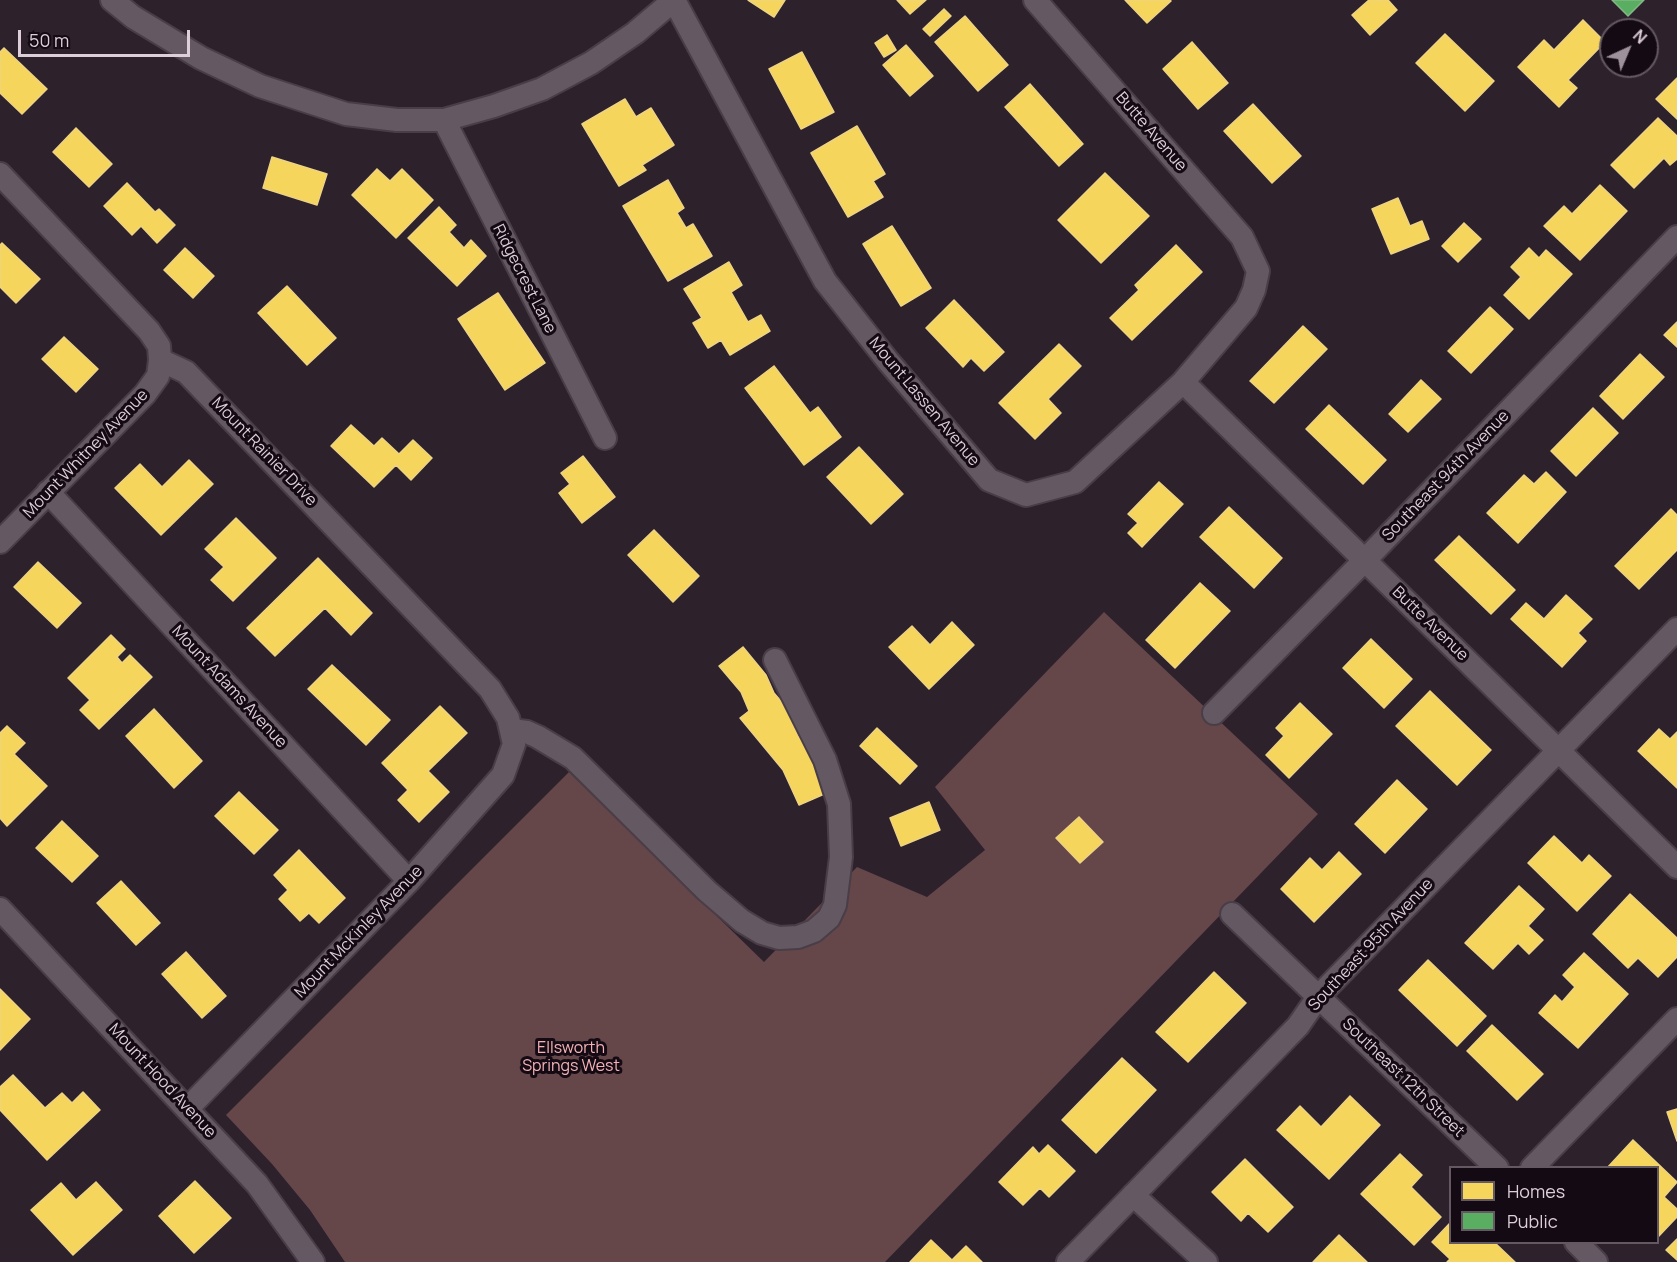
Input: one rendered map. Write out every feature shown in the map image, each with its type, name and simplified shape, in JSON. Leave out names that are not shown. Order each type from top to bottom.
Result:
[{"type":"street","points":[[112,0],[133,17],[201,58],[260,86],[346,114],[397,120],[444,120],[494,106],[542,88],[591,63],[635,33],[674,0]]},
{"type":"street","name":"Mount Lassen Avenue","points":[[674,0],[825,281],[888,361],[989,480],[1026,495],[1075,482],[1183,382],[1246,308],[1254,290],[1258,271]]},
{"type":"street","name":"Butte Avenue","points":[[1035,0],[1242,237],[1258,271]]},
{"type":"street","name":"Ridgecrest Lane","points":[[444,120],[605,438]]},
{"type":"street","points":[[0,174],[149,331],[159,346],[160,360]]},
{"type":"street","name":"Southeast 94th Avenue","points":[[1214,713],[1677,237]]},
{"type":"street","name":"Mount Whitney Avenue","points":[[0,542],[145,394],[158,376],[160,360]]},
{"type":"street","name":"Mount Rainier Drive","points":[[160,360],[186,372],[490,689],[508,718],[513,737]]},
{"type":"street","name":"Butte Avenue","points":[[1183,382],[1677,867]]},
{"type":"street","name":"Mount Adams Avenue","points":[[48,492],[409,882]]},
{"type":"street","name":"Southeast 95th Avenue","points":[[1068,1262],[1298,1026],[1318,997],[1677,629]]},
{"type":"street","points":[[513,737],[527,732],[573,758],[707,891],[742,921],[762,933],[778,938],[798,937],[814,931],[829,918],[835,905],[841,857],[839,804],[825,760],[775,660]]},
{"type":"street","name":"Mount McKinley Avenue","points":[[188,1108],[409,882],[503,775],[513,737]]},
{"type":"street","name":"Mount Hood Avenue","points":[[0,909],[257,1184],[313,1262]]},
{"type":"street","name":"Southeast 12th Street","points":[[1232,914],[1496,1166]]},
{"type":"street","points":[[1533,1166],[1677,1019]]},
{"type":"street","points":[[1133,1196],[1206,1262]]},
{"type":"street","points":[[1578,1244],[1596,1262]]},
{"type":"green space","name":"Ellsworth Springs West","points":[[1104,612],[1318,814],[885,1262],[345,1262],[310,1210],[272,1164],[226,1115],[569,772],[764,962],[857,867],[927,897],[985,850],[935,787]]},
{"type":"building: Homes","points":[[748,0],[785,0],[774,17]]},
{"type":"building: Homes","points":[[897,0],[926,0],[910,14]]},
{"type":"building: Homes","points":[[1125,0],[1170,0],[1171,1],[1147,23]]},
{"type":"building: Homes","points":[[1369,0],[1388,0],[1397,10],[1370,35],[1352,15]]},
{"type":"building: Homes","points":[[944,9],[951,16],[930,36],[923,29]]},
{"type":"building: Homes","points":[[965,16],[1008,65],[978,91],[935,42]]},
{"type":"building: Homes","points":[[1583,20],[1599,36],[1599,48],[1568,80],[1577,88],[1559,107],[1518,67],[1544,40],[1554,50]]},
{"type":"building: Homes","points":[[1445,34],[1494,81],[1465,111],[1416,63]]},
{"type":"building: Homes","points":[[887,35],[896,50],[884,57],[875,43]]},
{"type":"building: Homes","points":[[1192,42],[1228,83],[1198,109],[1163,69]]},
{"type":"building: Homes","points":[[906,45],[933,76],[910,96],[883,65]]},
{"type":"building: Homes","points":[[4,48],[47,89],[22,114],[0,93],[0,52]]},
{"type":"building: Homes","points":[[802,52],[834,112],[801,129],[769,69]]},
{"type":"building: Homes","points":[[1677,78],[1677,119],[1656,99]]},
{"type":"building: Homes","points":[[1030,84],[1083,144],[1059,166],[1005,107]]},
{"type":"building: Homes","points":[[625,99],[636,117],[651,108],[674,145],[642,165],[646,170],[619,186],[582,124]]},
{"type":"building: Homes","points":[[1253,104],[1301,156],[1272,183],[1224,131]]},
{"type":"building: Homes","points":[[1658,118],[1677,136],[1677,159],[1670,165],[1664,158],[1634,188],[1611,165]]},
{"type":"building: Homes","points":[[857,126],[885,174],[873,181],[883,197],[848,217],[811,153]]},
{"type":"building: Homes","points":[[76,128],[112,164],[89,187],[53,152]]},
{"type":"building: Homes","points":[[272,157],[327,174],[317,205],[263,188]]},
{"type":"building: Homes","points":[[377,169],[390,181],[402,169],[433,200],[396,238],[352,195]]},
{"type":"building: Homes","points":[[1105,173],[1149,216],[1101,263],[1058,220]]},
{"type":"building: Homes","points":[[668,180],[684,208],[677,213],[686,228],[693,224],[712,256],[668,281],[623,206]]},
{"type":"building: Homes","points":[[127,183],[155,212],[159,209],[175,225],[157,243],[141,226],[132,235],[104,206]]},
{"type":"building: Homes","points":[[1600,185],[1627,211],[1580,260],[1544,226],[1564,206],[1572,214]]},
{"type":"building: Homes","points":[[1398,198],[1410,226],[1422,221],[1429,239],[1391,254],[1372,209]]},
{"type":"building: Homes","points":[[439,207],[456,225],[449,232],[464,248],[471,240],[486,256],[457,286],[408,238]]},
{"type":"building: Homes","points":[[1464,223],[1481,239],[1458,262],[1442,246]]},
{"type":"building: Homes","points":[[892,226],[931,288],[901,306],[863,244]]},
{"type":"building: Homes","points":[[2,243],[40,279],[16,303],[0,287],[0,245]]},
{"type":"building: Homes","points":[[1176,245],[1202,272],[1132,340],[1110,318],[1139,290],[1135,285]]},
{"type":"building: Homes","points":[[185,248],[214,276],[193,298],[164,270]]},
{"type":"building: Homes","points":[[1529,248],[1539,258],[1546,250],[1572,274],[1529,319],[1504,295],[1521,277],[1511,267]]},
{"type":"building: Homes","points":[[729,262],[742,285],[731,292],[748,322],[761,315],[770,331],[730,355],[721,340],[708,348],[693,323],[702,318],[684,289]]},
{"type":"building: Homes","points":[[287,286],[336,338],[307,365],[258,313]]},
{"type":"building: Homes","points":[[498,293],[545,363],[505,390],[458,319]]},
{"type":"building: Homes","points":[[954,300],[1004,352],[984,371],[971,358],[963,367],[926,328]]},
{"type":"building: Homes","points":[[1490,307],[1513,329],[1471,373],[1448,351]]},
{"type":"building: Homes","points":[[1677,322],[1677,347],[1664,335]]},
{"type":"building: Homes","points":[[1303,326],[1327,349],[1274,403],[1250,381]]},
{"type":"building: Homes","points":[[64,337],[98,369],[76,392],[42,359]]},
{"type":"building: Homes","points":[[1059,344],[1081,366],[1048,399],[1061,413],[1035,439],[999,403]]},
{"type":"building: Homes","points":[[1640,354],[1664,377],[1623,419],[1600,396]]},
{"type":"building: Homes","points":[[774,366],[810,413],[818,407],[841,437],[804,465],[745,388]]},
{"type":"building: Homes","points":[[1421,380],[1441,399],[1408,432],[1389,414]]},
{"type":"building: Homes","points":[[1329,405],[1386,460],[1363,484],[1306,429]]},
{"type":"building: Homes","points":[[1593,408],[1618,433],[1576,476],[1551,451]]},
{"type":"building: Homes","points":[[351,425],[374,446],[382,438],[399,454],[413,440],[432,458],[411,480],[396,465],[374,487],[331,446]]},
{"type":"building: Homes","points":[[859,447],[903,494],[871,524],[827,477]]},
{"type":"building: Homes","points":[[583,456],[615,497],[582,523],[559,493],[570,484],[561,473]]},
{"type":"building: Homes","points":[[189,460],[213,484],[161,535],[115,488],[140,464],[162,487]]},
{"type":"building: Homes","points":[[1546,472],[1566,492],[1518,543],[1487,513],[1524,475],[1534,484]]},
{"type":"building: Homes","points":[[1159,482],[1183,504],[1142,547],[1128,533],[1138,523],[1128,514]]},
{"type":"building: Homes","points":[[1229,507],[1282,558],[1254,588],[1200,537]]},
{"type":"building: Homes","points":[[1671,509],[1677,515],[1677,550],[1639,589],[1615,566]]},
{"type":"building: Homes","points":[[236,518],[276,558],[233,601],[211,580],[224,567],[205,549]]},
{"type":"building: Homes","points":[[654,530],[699,576],[673,602],[628,555]]},
{"type":"building: Homes","points":[[1459,536],[1515,590],[1491,614],[1435,560]]},
{"type":"building: Homes","points":[[318,558],[372,613],[351,635],[325,608],[275,656],[247,628]]},
{"type":"building: Homes","points":[[38,562],[81,603],[57,628],[14,587]]},
{"type":"building: Homes","points":[[1200,583],[1230,611],[1175,668],[1146,640]]},
{"type":"building: Homes","points":[[1566,595],[1592,619],[1578,633],[1586,641],[1562,667],[1511,619],[1526,603],[1544,619]]},
{"type":"building: Homes","points":[[952,622],[974,645],[929,689],[889,647],[912,626],[930,645]]},
{"type":"building: Homes","points":[[111,635],[125,649],[117,657],[122,663],[130,655],[152,677],[99,729],[80,710],[90,700],[68,678]]},
{"type":"building: Homes","points":[[1371,639],[1412,679],[1384,708],[1343,668]]},
{"type":"building: Homes","points":[[743,647],[766,675],[774,693],[786,707],[798,736],[810,749],[829,792],[799,805],[783,770],[740,718],[749,711],[741,692],[719,666]]},
{"type":"building: Homes","points":[[332,665],[390,720],[366,745],[308,689]]},
{"type":"building: Homes","points":[[1430,691],[1491,750],[1457,785],[1396,726]]},
{"type":"building: Homes","points":[[1300,703],[1332,734],[1289,778],[1266,755],[1284,736],[1276,728]]},
{"type":"building: Homes","points":[[440,706],[467,733],[428,771],[449,792],[419,822],[398,800],[408,790],[382,763]]},
{"type":"building: Homes","points":[[154,709],[202,761],[174,788],[126,736]]},
{"type":"building: Homes","points":[[7,726],[25,743],[14,754],[47,786],[7,826],[0,818],[0,733]]},
{"type":"building: Homes","points":[[877,728],[917,766],[900,784],[860,746]]},
{"type":"building: Homes","points":[[1659,729],[1670,739],[1677,732],[1677,788],[1638,751]]},
{"type":"building: Homes","points":[[1397,780],[1427,809],[1385,853],[1355,824]]},
{"type":"building: Homes","points":[[239,792],[278,830],[254,854],[215,816]]},
{"type":"building: Homes","points":[[929,802],[940,830],[901,846],[890,818]]},
{"type":"building: Homes","points":[[1079,817],[1103,842],[1080,863],[1056,838]]},
{"type":"building: Homes","points":[[62,821],[98,856],[72,882],[36,848]]},
{"type":"building: Homes","points":[[1554,836],[1582,863],[1589,855],[1611,876],[1577,911],[1528,863]]},
{"type":"building: Homes","points":[[299,850],[345,898],[319,923],[309,913],[300,921],[279,899],[288,890],[274,875]]},
{"type":"building: Homes","points":[[1339,852],[1361,874],[1314,922],[1281,889],[1310,858],[1322,870]]},
{"type":"building: Homes","points":[[121,881],[160,923],[136,945],[97,903]]},
{"type":"building: Homes","points":[[1519,886],[1544,909],[1528,926],[1543,940],[1529,954],[1518,943],[1493,969],[1465,943]]},
{"type":"building: Homes","points":[[1630,894],[1677,938],[1677,957],[1658,977],[1638,958],[1628,968],[1593,934]]},
{"type":"building: Homes","points":[[186,952],[226,996],[202,1018],[162,974]]},
{"type":"building: Homes","points":[[1584,953],[1628,994],[1578,1048],[1539,1013],[1555,995],[1562,1002],[1575,987],[1563,975]]},
{"type":"building: Homes","points":[[1428,960],[1486,1016],[1457,1046],[1399,990]]},
{"type":"building: Homes","points":[[1214,972],[1246,1003],[1188,1062],[1156,1032]]},
{"type":"building: Homes","points":[[0,989],[30,1019],[0,1050]]},
{"type":"building: Homes","points":[[1492,1025],[1543,1074],[1517,1100],[1467,1051]]},
{"type":"building: Homes","points":[[1122,1058],[1156,1090],[1096,1153],[1062,1120]]},
{"type":"building: Homes","points":[[13,1075],[45,1108],[62,1093],[72,1103],[83,1092],[100,1110],[47,1160],[0,1110],[0,1087]]},
{"type":"building: Homes","points":[[1350,1096],[1380,1125],[1329,1179],[1277,1130],[1300,1106],[1321,1127]]},
{"type":"building: Homes","points":[[1677,1109],[1677,1141],[1667,1112]]},
{"type":"building: Homes","points":[[1633,1140],[1677,1182],[1664,1197],[1677,1209],[1677,1217],[1659,1236],[1659,1166],[1609,1166]]},
{"type":"building: Homes","points":[[1048,1145],[1075,1171],[1049,1197],[1040,1188],[1023,1205],[999,1182],[1033,1147],[1039,1154]]},
{"type":"building: Homes","points":[[1400,1154],[1422,1175],[1411,1187],[1441,1217],[1414,1245],[1361,1194]]},
{"type":"building: Homes","points":[[1245,1159],[1293,1207],[1268,1232],[1248,1213],[1241,1221],[1212,1192]]},
{"type":"building: Homes","points":[[195,1181],[231,1218],[194,1253],[159,1216]]},
{"type":"building: Homes","points":[[96,1182],[122,1210],[73,1255],[31,1210],[61,1183],[76,1200]]},
{"type":"building: Homes","points":[[1449,1224],[1449,1244],[1496,1244],[1515,1262],[1447,1262],[1450,1259],[1432,1242]]},
{"type":"building: Homes","points":[[1339,1235],[1367,1262],[1313,1262]]},
{"type":"building: Homes","points":[[1677,1239],[1677,1260],[1666,1250]]},
{"type":"building: Homes","points":[[931,1240],[952,1260],[966,1246],[982,1262],[910,1262]]},
{"type":"building: Public","points":[[1612,0],[1644,0],[1628,16]]}]
